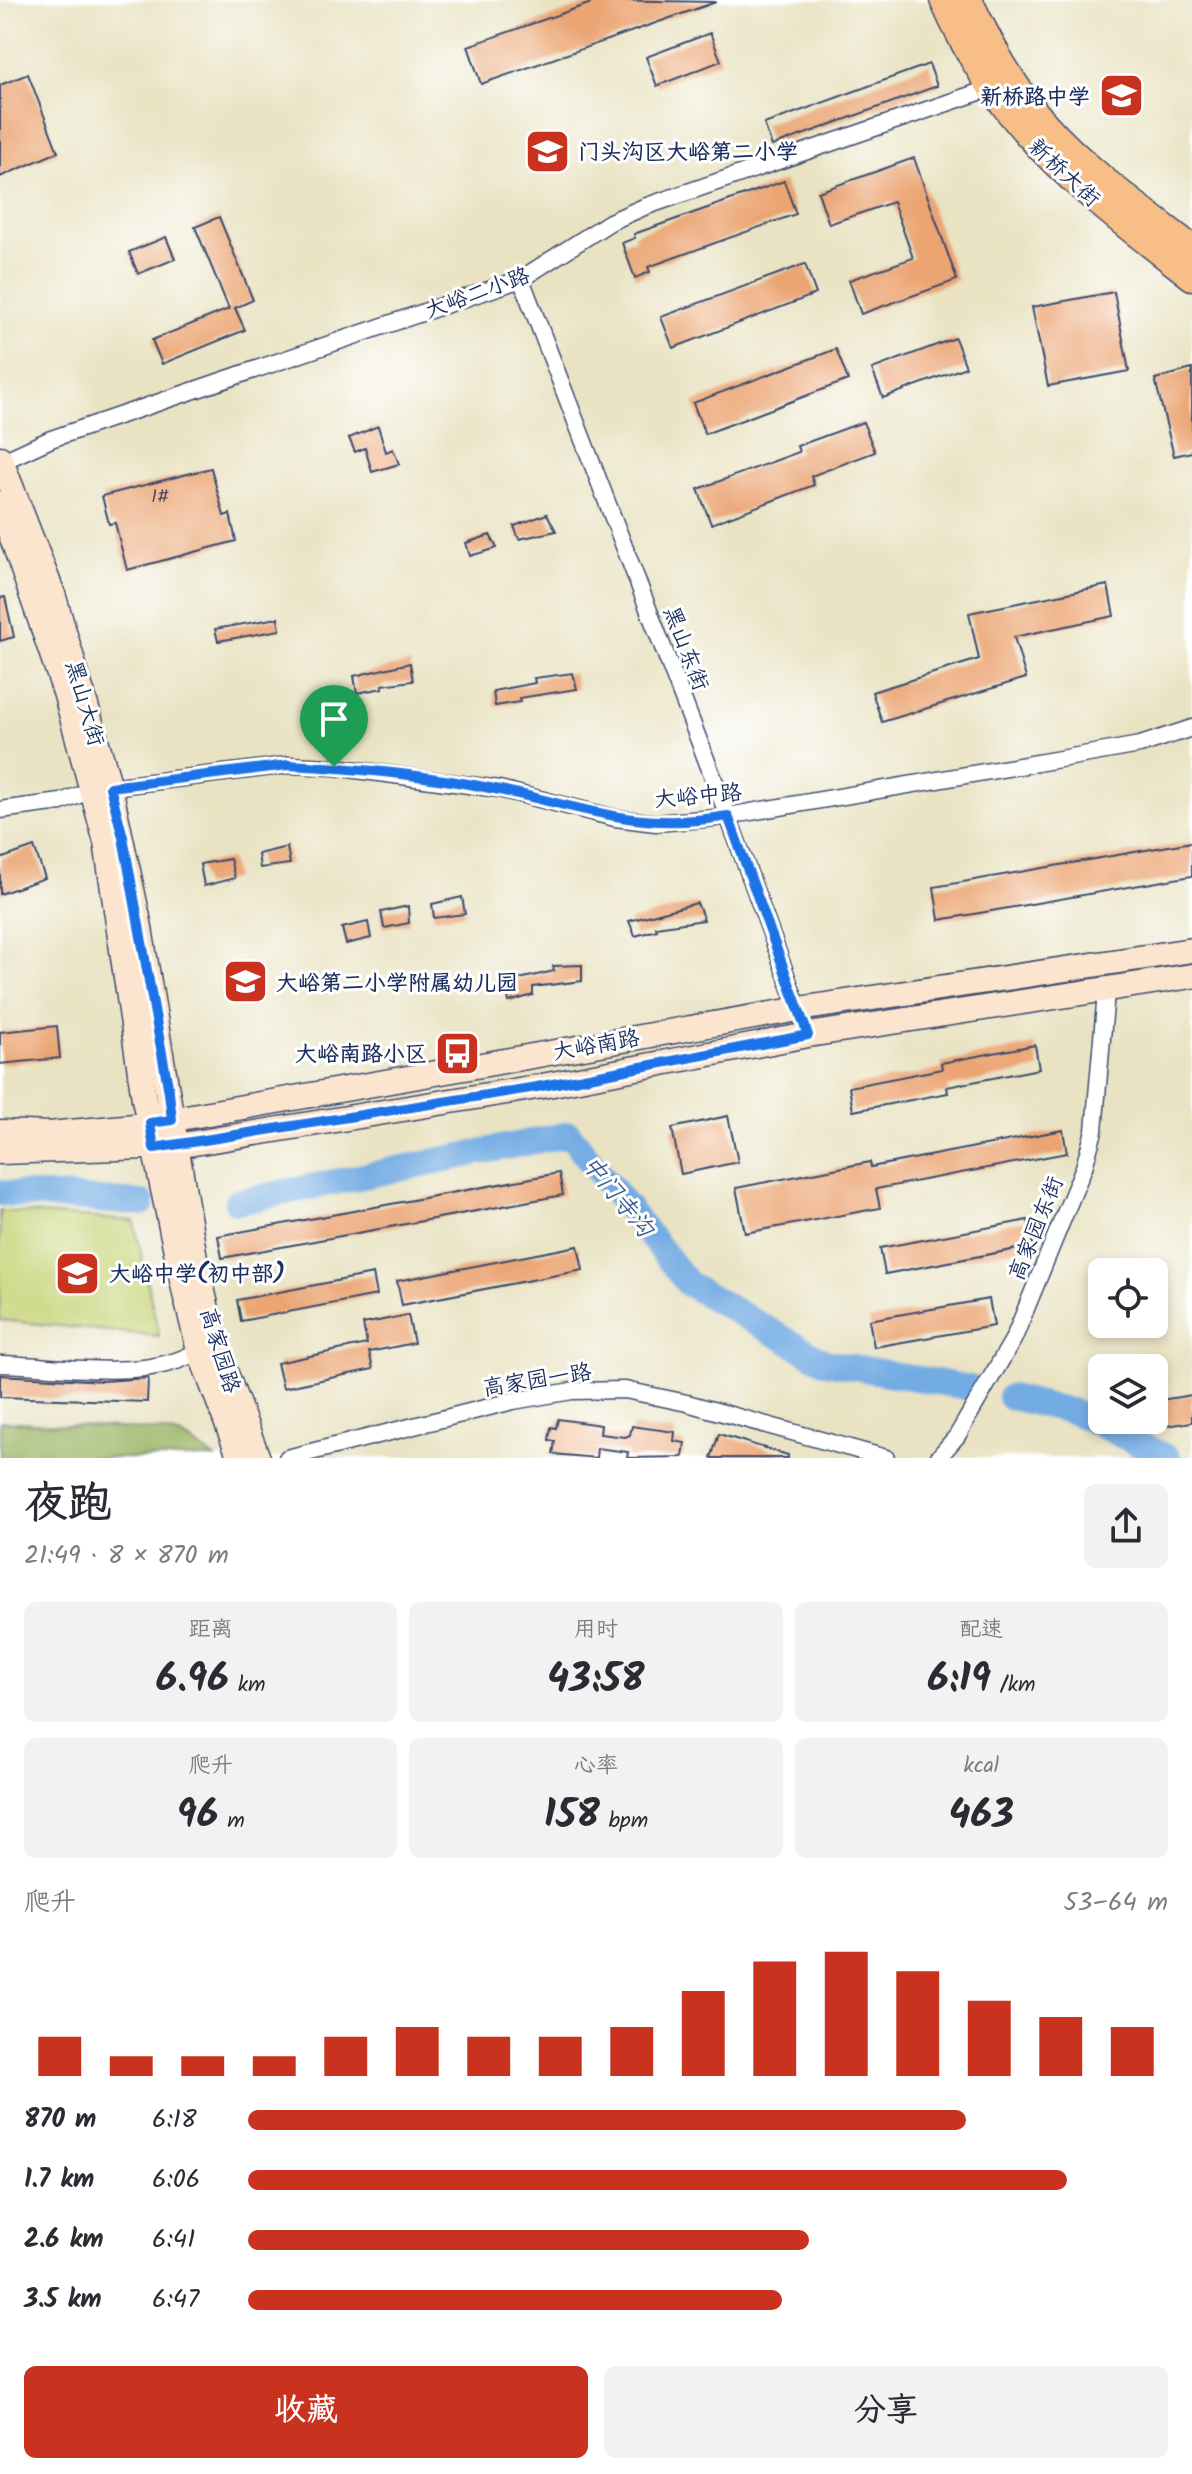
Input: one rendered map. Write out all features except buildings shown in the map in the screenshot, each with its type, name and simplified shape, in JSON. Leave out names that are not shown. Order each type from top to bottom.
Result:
[{"type":"main road","name":"新桥大街","points":[[943,0],[991,88],[1029,140],[1060,171],[1192,277]]},
{"type":"main road","name":"新桥大街","points":[[969,0],[1000,61],[1046,125],[1102,178],[1192,248]]},
{"type":"main road","name":"黑山大街","points":[[0,461],[53,594],[101,788],[136,907],[165,1147]]},
{"type":"main road","name":"黑山大街","points":[[0,503],[101,788]]},
{"type":"main road","name":"大峪南路","points":[[0,1132],[49,1134],[161,1122],[799,1009],[1192,950]]},
{"type":"main road","name":"大峪南路","points":[[0,1152],[165,1147],[537,1087],[808,1035],[1106,992],[1192,976]]},
{"type":"main road","name":"高家园路","points":[[165,1147],[199,1350],[240,1458]]},
{"type":"main road","name":"高家园路","points":[[165,1147],[216,1347],[258,1458]]},
{"type":"street","name":"大峪二小路","points":[[0,461],[51,439],[521,279],[550,264],[610,222],[644,207],[991,88]]},
{"type":"street","name":"黑山东街","points":[[521,279],[728,816],[808,1035]]},
{"type":"street","name":"大峪中路","points":[[0,810],[61,802],[101,788],[288,765],[334,767],[499,789],[628,820],[656,823],[728,816],[1140,745],[1192,728]]},
{"type":"street","name":"高家园东街","points":[[938,1458],[957,1436],[1014,1338],[1084,1167],[1094,1131],[1106,992]]},
{"type":"street","points":[[0,1364],[129,1370],[181,1363],[199,1350]]},
{"type":"street","name":"高家园一路","points":[[287,1458],[513,1401],[572,1391],[612,1390],[687,1403],[886,1458]]},
{"type":"green space","name":"大峪中学(初中部)","points":[[0,1211],[134,1221],[159,1336],[0,1320]]},
{"type":"green space","points":[[0,1421],[163,1431],[182,1436],[215,1458],[0,1458]]},
{"type":"waterway","name":"中门寺沟","points":[[237,1202],[569,1134],[688,1284],[825,1362],[970,1388]]},
{"type":"waterway","name":"中门寺沟","points":[[0,1193],[142,1203]]},
{"type":"waterway","name":"中门寺沟","points":[[1010,1397],[1074,1412],[1168,1458]]},
{"type":"place","name":"新桥路中学","points":[[1121,96]]},
{"type":"place","name":"门头沟区大峪第二小学","points":[[547,151]]},
{"type":"place","name":"大峪第二小学附属幼儿园","points":[[245,982]]},
{"type":"place","name":"大峪南路小区","points":[[458,1053]]},
{"type":"place","name":"大峪中学(初中部)","points":[[78,1273]]},
{"type":"route","points":[[288,765],[334,767],[499,789],[615,818],[656,823],[728,816],[808,1035],[537,1087],[154,1148],[150,1123],[172,1120],[169,1092],[123,837],[110,787],[288,765]]}]
